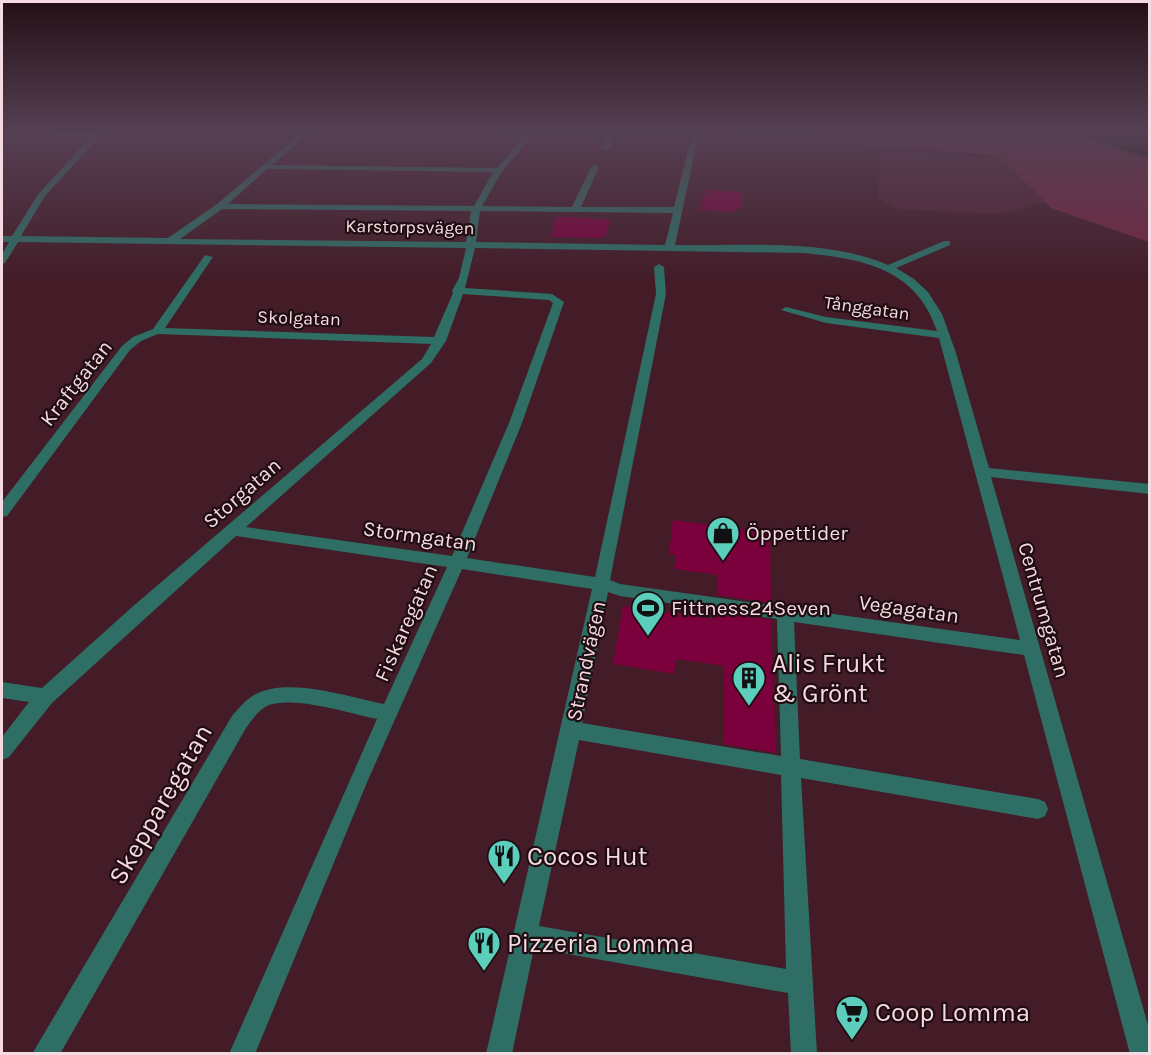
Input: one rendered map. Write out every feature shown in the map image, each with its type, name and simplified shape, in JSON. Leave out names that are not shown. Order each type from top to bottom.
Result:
[{"type":"street","points":[[2,261],[42,195],[54,181]]},
{"type":"street","points":[[170,241],[220,206],[249,181]]},
{"type":"street","name":"Storgatan","points":[[2,751],[45,697],[232,530],[427,361],[440,341],[458,291],[477,210],[494,181]]},
{"type":"street","points":[[575,210],[589,181]]},
{"type":"street","points":[[669,249],[685,181]]},
{"type":"street","points":[[220,206],[678,210]]},
{"type":"street","name":"Karstorpsvägen","points":[[2,239],[470,244],[817,251]]},
{"type":"street","points":[[888,268],[947,243]]},
{"type":"street","name":"Centrumgatan","points":[[817,251],[866,260],[888,268],[923,293],[934,309],[944,335],[1143,1053]]},
{"type":"street","name":"Kraftgatan","points":[[2,512],[126,348],[136,339],[156,331],[208,257]]},
{"type":"street","name":"Strandvägen","points":[[499,1053],[602,584],[661,294],[659,267]]},
{"type":"street","name":"Fiskaregatan","points":[[242,1053],[389,713],[458,563],[539,365],[559,302],[552,297],[458,291]]},
{"type":"street","name":"Tånggatan","points":[[786,310],[826,320],[944,335]]},
{"type":"street","name":"Skolgatan","points":[[156,331],[440,341]]},
{"type":"street","points":[[982,472],[1149,489]]},
{"type":"street","name":"Stormgatan","points":[[232,530],[602,584]]},
{"type":"street","name":"Vegagatan","points":[[602,584],[620,590],[1031,649]]},
{"type":"street","points":[[785,613],[799,982],[804,1053]]},
{"type":"street","points":[[2,690],[45,697]]},
{"type":"street","name":"Skepparegatan","points":[[45,1053],[239,722],[252,706],[265,698],[294,695],[389,713]]},
{"type":"street","points":[[571,730],[1038,809]]},
{"type":"street","points":[[524,935],[799,982]]},
{"type":"shaded area","points":[[879,181],[1036,181],[1056,202],[1035,203],[1011,212],[995,214],[899,209],[879,199]]},
{"type":"shaded area","points":[[1025,181],[1149,181],[1149,242],[1051,208]]},
{"type":"building","points":[[708,190],[742,192],[741,209],[736,209],[736,212],[700,210],[703,194],[707,194]]},
{"type":"building","points":[[555,217],[611,220],[604,238],[552,237]]},
{"type":"building","name":"Öppettider","points":[[673,520],[770,533],[771,603],[717,595],[718,575],[674,569],[676,555],[669,554]]},
{"type":"building","points":[[623,606],[715,619],[716,612],[771,620],[776,753],[723,744],[724,666],[676,659],[674,674],[613,664]]},
{"type":"place","name":"Öppettider","points":[[723,562]]},
{"type":"place","name":"Fittness24Seven","points":[[648,637]]},
{"type":"place","name":"Alis Frukt & Grönt","points":[[749,707]]},
{"type":"place","name":"Cocos Hut","points":[[504,885]]},
{"type":"place","name":"Pizzeria Lomma","points":[[484,972]]},
{"type":"place","name":"Coop Lomma","points":[[852,1041]]}]
